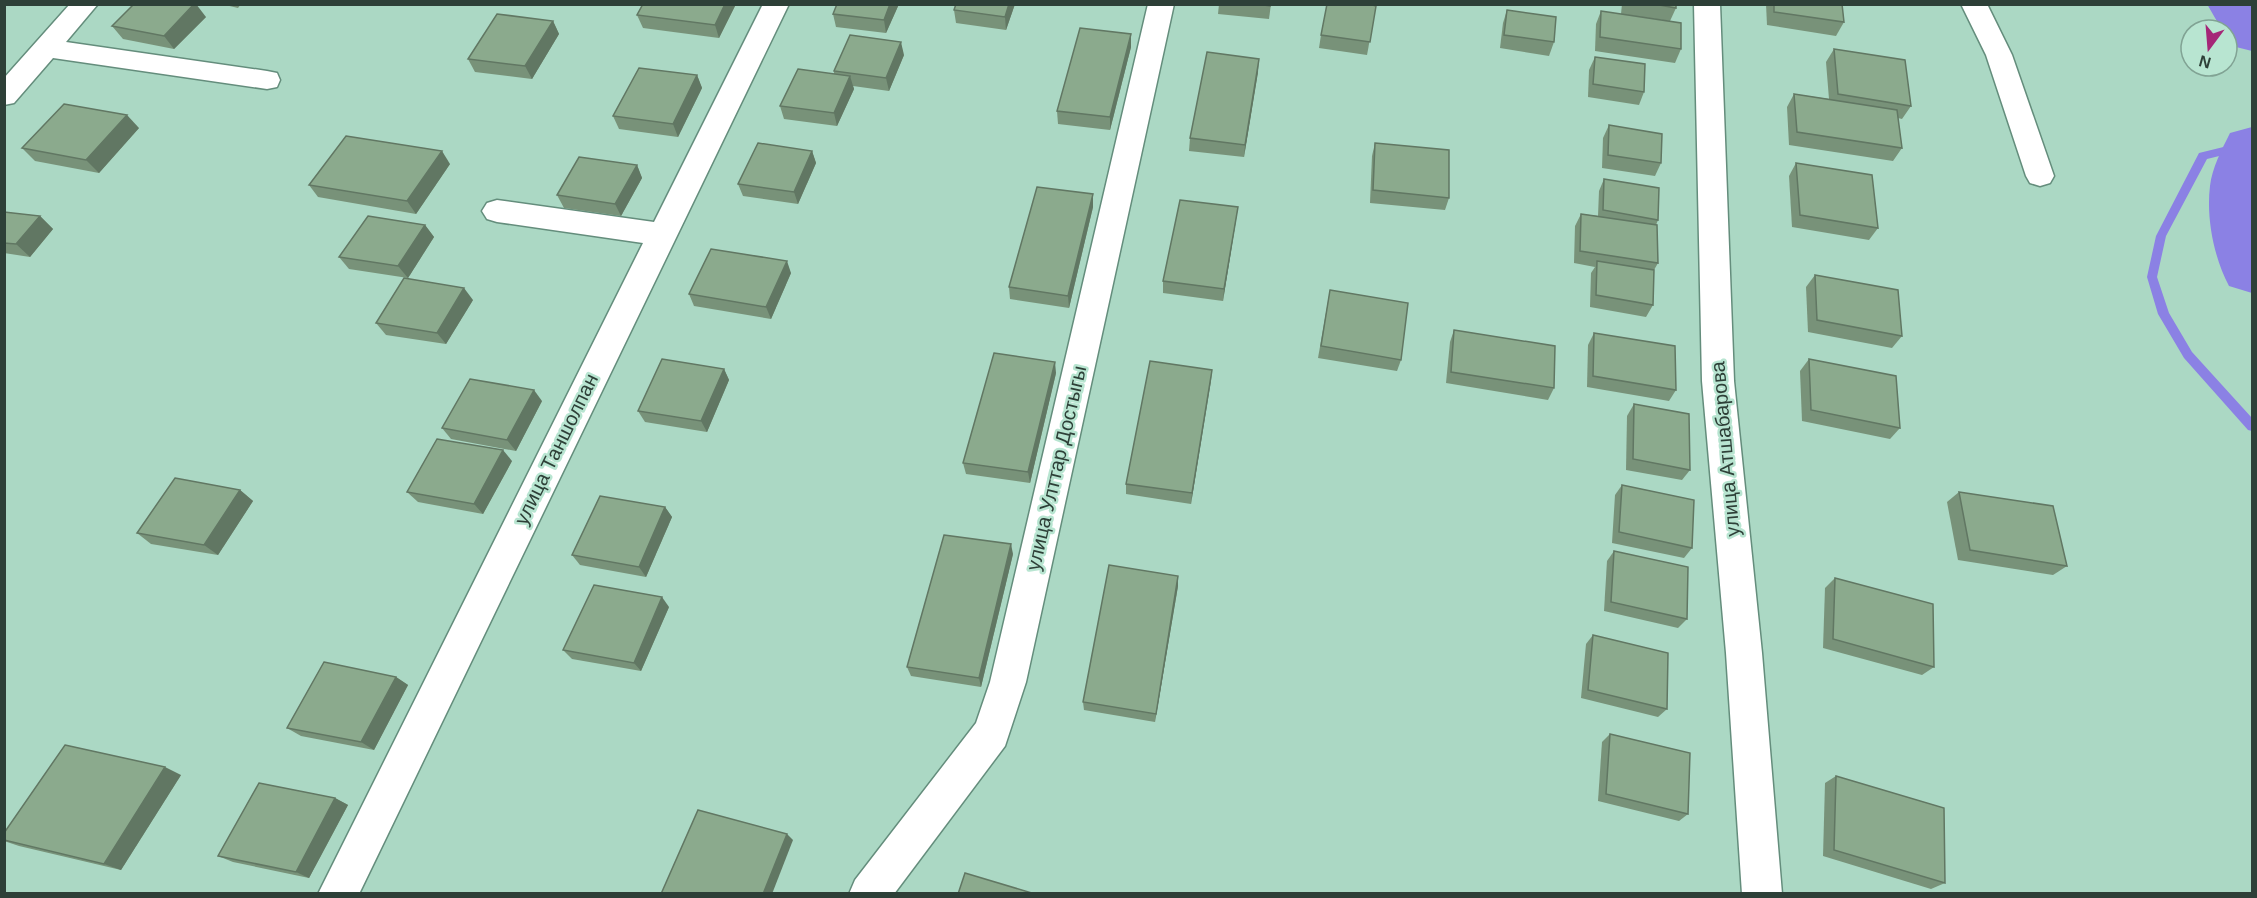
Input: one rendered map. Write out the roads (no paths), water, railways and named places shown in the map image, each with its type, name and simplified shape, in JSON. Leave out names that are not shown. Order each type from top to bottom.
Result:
[{"type":"street","points":[[4,96],[85,4]]},
{"type":"street","name":"улица Таншолпан","points":[[338,894],[776,4]]},
{"type":"street","name":"улица Улттар Достыгы","points":[[869,894],[992,733],[1008,682],[1161,4]]},
{"type":"street","name":"улица Атшабарова","points":[[1707,4],[1718,381],[1744,652],[1762,894]]},
{"type":"street","points":[[1974,4],[1999,55],[2040,176]]},
{"type":"street","points":[[47,48],[267,80]]},
{"type":"street","points":[[497,211],[661,234]]},
{"type":"waterway","points":[[2235,4],[2252,32]]},
{"type":"waterway","points":[[2252,144],[2203,156],[2161,236],[2152,277],[2164,314],[2188,355],[2252,426]]},
{"type":"waterway","points":[[2252,149],[2241,185],[2244,236],[2252,268]]}]
